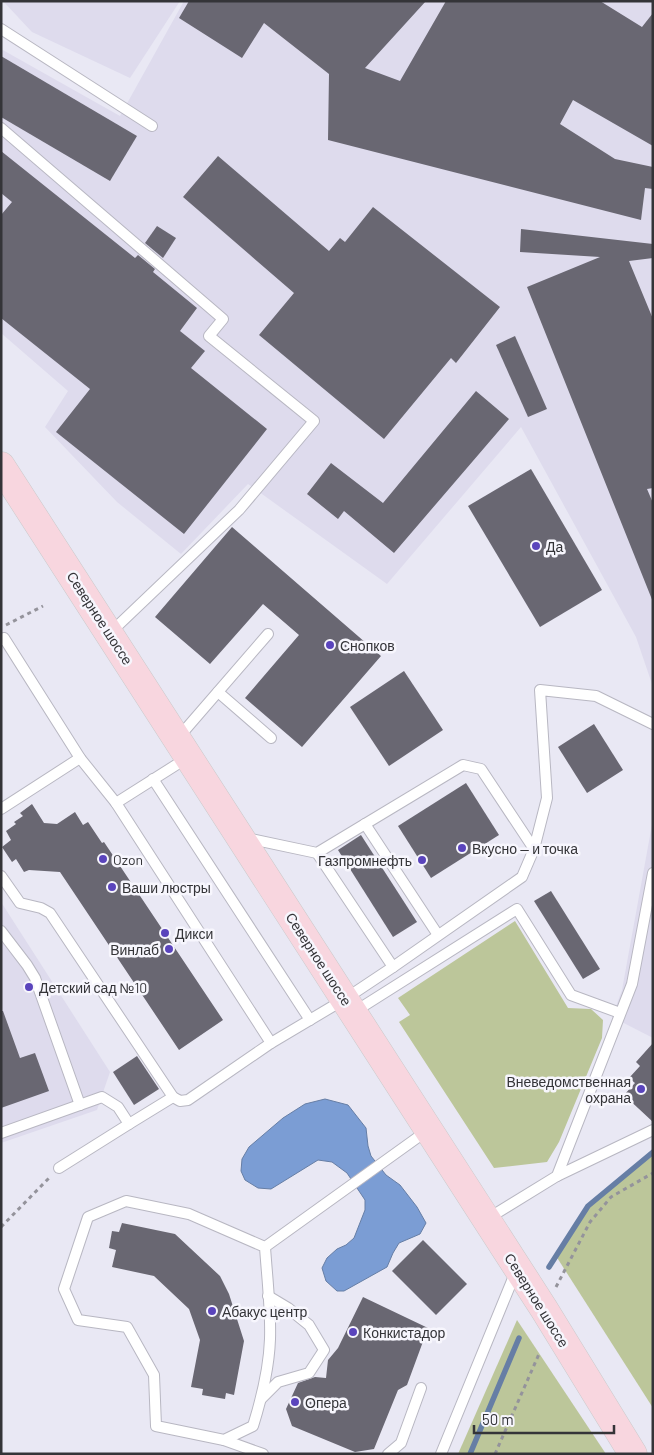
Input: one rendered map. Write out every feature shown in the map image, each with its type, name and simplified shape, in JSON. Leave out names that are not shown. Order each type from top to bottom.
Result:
[{"type":"main road","name":"Северное шоссе","points":[[1,466],[544,1309],[633,1454]]},
{"type":"lane","points":[[1,29],[152,126]]},
{"type":"lane","points":[[1,128],[223,319],[209,336],[314,421],[239,510],[110,633]]},
{"type":"lane","points":[[116,803],[153,779],[183,748],[218,692],[268,634]]},
{"type":"lane","points":[[2,635],[80,758],[116,803],[271,1043]]},
{"type":"lane","points":[[349,1006],[393,967],[522,877],[534,849],[547,798],[540,690],[596,696],[653,724]]},
{"type":"lane","points":[[218,692],[270,738]]},
{"type":"lane","points":[[1,810],[80,758]]},
{"type":"lane","points":[[241,837],[317,853],[463,765],[481,769],[534,849]]},
{"type":"lane","points":[[153,779],[310,1020]]},
{"type":"lane","points":[[364,824],[438,935]]},
{"type":"lane","points":[[317,853],[393,967]]},
{"type":"lane","points":[[557,1176],[632,984],[653,872]]},
{"type":"lane","points":[[1,876],[20,903],[41,908],[50,913],[173,1096],[180,1101],[188,1100],[271,1043],[310,1020],[349,1006],[517,909],[571,995],[620,1013]]},
{"type":"lane","points":[[1,931],[35,978],[80,1105]]},
{"type":"lane","points":[[59,1168],[173,1096]]},
{"type":"lane","points":[[1,1133],[102,1098],[118,1107],[129,1124]]},
{"type":"lane","points":[[265,1247],[428,1130]]},
{"type":"lane","points":[[487,1220],[557,1176],[653,1130]]},
{"type":"lane","points":[[263,1454],[224,1440],[156,1426],[154,1375],[127,1327],[78,1320],[64,1290],[88,1217],[126,1201],[189,1214],[265,1247]]},
{"type":"lane","points":[[224,1440],[253,1426],[262,1399],[270,1338],[265,1247]]},
{"type":"lane","points":[[441,1454],[517,1268]]},
{"type":"lane","points":[[262,1399],[278,1382],[310,1373],[324,1350],[309,1325],[288,1308],[268,1296]]},
{"type":"lane","points":[[388,1454],[401,1444],[422,1388]]},
{"type":"path","points":[[2,635],[43,606]]},
{"type":"path","points":[[1,1227],[59,1168]]},
{"type":"path","points":[[544,1309],[590,1222],[611,1197],[653,1173]]},
{"type":"path","points":[[495,1454],[539,1354]]},
{"type":"shaded area","points":[[3,1],[180,1],[130,78],[32,32]]},
{"type":"shaded area","points":[[184,1],[653,1],[653,687],[636,637],[521,427],[387,584],[248,484],[181,554],[117,502],[45,427],[68,391],[1,333],[1,49],[120,116]]},
{"type":"shaded area","points":[[653,819],[653,1038],[612,1017],[622,990]]},
{"type":"shaded area","name":"Детский сад №10","points":[[1,902],[110,1072],[97,1110],[1,1143]]},
{"type":"green space","points":[[515,921],[568,1008],[591,1009],[603,1020],[602,1038],[559,1142],[547,1162],[494,1168],[399,1022],[410,1015],[398,998]]},
{"type":"green space","points":[[653,1152],[653,1408],[556,1256],[588,1206]]},
{"type":"green space","points":[[517,1320],[606,1454],[458,1454]]},
{"type":"water","points":[[325,1099],[348,1105],[366,1128],[371,1156],[386,1175],[400,1185],[417,1207],[426,1223],[420,1234],[399,1243],[387,1267],[344,1291],[337,1291],[326,1281],[322,1268],[327,1258],[354,1238],[365,1210],[365,1200],[347,1173],[332,1162],[318,1160],[271,1189],[258,1188],[245,1180],[241,1171],[242,1159],[249,1147],[283,1118],[305,1104]]},
{"type":"building","points":[[189,1],[426,1],[365,68],[400,81],[446,1],[600,1],[642,27],[653,13],[653,146],[573,100],[560,124],[615,159],[653,167],[653,189],[645,188],[641,220],[328,140],[329,74],[264,23],[242,58],[179,18]]},
{"type":"building","points":[[1,56],[137,136],[110,181],[1,117]]},
{"type":"building","points":[[1,151],[135,258],[138,255],[155,269],[153,272],[197,308],[180,331],[205,351],[191,368],[267,429],[184,534],[56,432],[90,389],[1,318],[1,215],[12,202],[1,193]]},
{"type":"building","points":[[218,156],[329,251],[340,238],[345,242],[373,207],[500,307],[456,363],[451,358],[384,439],[259,335],[294,293],[183,197]]},
{"type":"building","points":[[157,226],[176,238],[163,258],[145,243]]},
{"type":"building","points":[[521,229],[653,244],[653,258],[629,261],[653,319],[653,488],[647,489],[653,503],[653,602],[527,287],[600,257],[520,252]]},
{"type":"building","points":[[515,336],[547,409],[528,417],[496,345]]},
{"type":"building","points":[[476,391],[509,419],[394,553],[344,511],[338,519],[307,494],[331,463],[383,503]]},
{"type":"building","points":[[531,469],[602,590],[540,627],[468,506]]},
{"type":"building","name":"Снопков","points":[[232,527],[381,656],[302,747],[245,698],[299,635],[263,604],[210,664],[155,617]]},
{"type":"building","points":[[404,671],[443,730],[389,766],[350,707]]},
{"type":"building","points":[[594,724],[623,770],[587,793],[558,747]]},
{"type":"building","points":[[466,783],[499,835],[431,878],[398,826]]},
{"type":"building","points":[[32,804],[44,823],[57,824],[75,812],[83,825],[88,822],[102,843],[104,842],[223,1020],[179,1050],[60,872],[29,870],[24,872],[16,859],[12,862],[2,847],[11,840],[6,831],[23,816],[20,813]]},
{"type":"building","points":[[361,835],[417,922],[393,937],[338,850]]},
{"type":"building","points":[[551,891],[600,969],[583,979],[534,901]]},
{"type":"building","points":[[1,1011],[3,1011],[20,1058],[35,1053],[49,1091],[1,1108]]},
{"type":"building","name":"Вневедомственная охрана","points":[[653,1043],[653,1122],[624,1095],[635,1083],[629,1078],[640,1066],[636,1062]]},
{"type":"building","points":[[137,1056],[159,1089],[134,1105],[113,1072]]},
{"type":"building","points":[[122,1223],[175,1234],[220,1276],[229,1294],[244,1341],[234,1395],[226,1393],[225,1399],[202,1395],[203,1389],[191,1387],[200,1340],[189,1309],[154,1276],[112,1267],[116,1250],[109,1248],[112,1231],[119,1232]]},
{"type":"building","points":[[423,1240],[467,1284],[436,1315],[392,1271]]},
{"type":"building","points":[[363,1297],[428,1328],[407,1385],[398,1390],[374,1449],[355,1452],[292,1426],[286,1409],[298,1383],[315,1377],[326,1378],[328,1360],[338,1348]]},
{"type":"waterway","points":[[549,1267],[588,1206],[653,1152]]},
{"type":"waterway","points":[[470,1454],[519,1338]]},
{"type":"place","name":"Да","points":[[536,546]]},
{"type":"place","name":"Снопков","points":[[330,645]]},
{"type":"place","name":"Вкусно — и точка","points":[[462,848]]},
{"type":"place","name":"Ozon","points":[[103,859]]},
{"type":"place","name":"Газпромнефть","points":[[422,860]]},
{"type":"place","name":"Ваши люстры","points":[[112,887]]},
{"type":"place","name":"Дикси","points":[[165,933]]},
{"type":"place","name":"Винлаб","points":[[169,949]]},
{"type":"place","name":"Детский сад №10","points":[[29,987]]},
{"type":"place","name":"Вневедомственная охрана","points":[[641,1089]]},
{"type":"place","name":"Абакус центр","points":[[212,1311]]},
{"type":"place","name":"Конкистадор","points":[[353,1332]]},
{"type":"place","name":"Опера","points":[[295,1402]]}]
